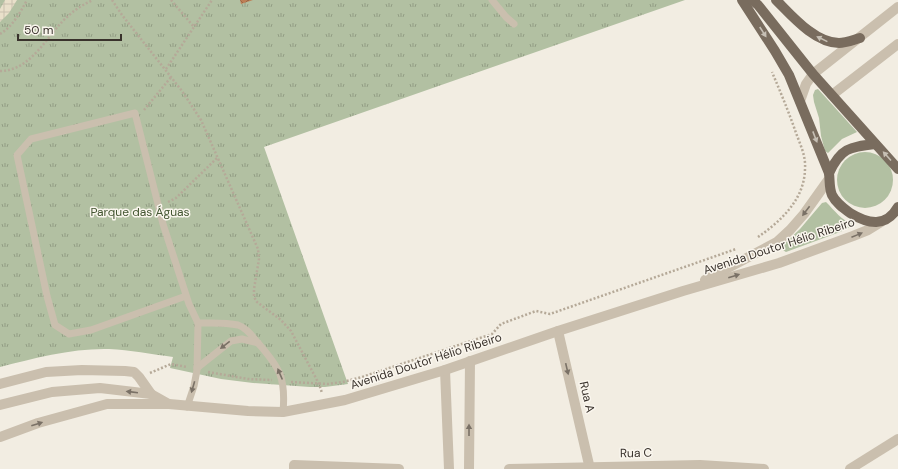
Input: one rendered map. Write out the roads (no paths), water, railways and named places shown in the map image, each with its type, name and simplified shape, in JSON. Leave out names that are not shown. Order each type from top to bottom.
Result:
[{"type":"main road","name":"Avenida Doutor Hélio Ribeiro","points":[[742,0],[789,75],[829,176],[832,195],[838,204],[858,218],[870,222],[890,220],[898,207]]},
{"type":"main road","points":[[752,0],[758,5],[813,74],[875,144],[889,157],[898,169]]},
{"type":"main road","points":[[776,0],[793,18],[816,36],[829,42],[840,43],[860,38]]},
{"type":"main road","points":[[829,176],[836,160],[844,151],[856,146],[875,144]]},
{"type":"street","points":[[800,101],[806,84],[813,74],[898,7]]},
{"type":"street","points":[[832,95],[898,44]]},
{"type":"street","name":"Avenida Doutor Hélio Ribeiro","points":[[683,291],[777,242],[804,214],[829,176]]},
{"type":"street","name":"Avenida Doutor Hélio Ribeiro","points":[[0,437],[38,423],[107,404],[169,404],[187,407],[284,412],[345,400],[445,370],[558,331],[786,260],[860,233],[890,220]]},
{"type":"street","name":"Rua A","points":[[558,331],[590,468]]},
{"type":"street","points":[[469,469],[470,361]]},
{"type":"street","points":[[0,384],[46,372],[82,370],[125,371],[134,372],[151,394]]},
{"type":"street","points":[[445,370],[449,469]]},
{"type":"street","name":"Avenida Doutor Hélio Ribeiro","points":[[0,405],[52,392],[100,388],[151,394],[169,404]]},
{"type":"street","points":[[850,469],[898,439]]},
{"type":"street","name":"Rua C","points":[[509,469],[700,465],[764,469]]},
{"type":"street","points":[[294,467],[399,469]]},
{"type":"lane","points":[[492,0],[514,24]]},
{"type":"lane","points":[[186,296],[91,330],[69,334],[55,325],[47,296],[17,155],[31,139],[135,113],[158,204],[186,296],[198,324],[197,369],[194,386],[187,407]]},
{"type":"lane","points":[[198,324],[221,323],[237,325],[244,328],[272,359],[278,369],[283,381],[285,395],[284,412]]},
{"type":"lane","points":[[197,369],[231,341],[242,339],[258,343]]},
{"type":"park label","name":"Parque das Águas","points":[[140,212]]}]
